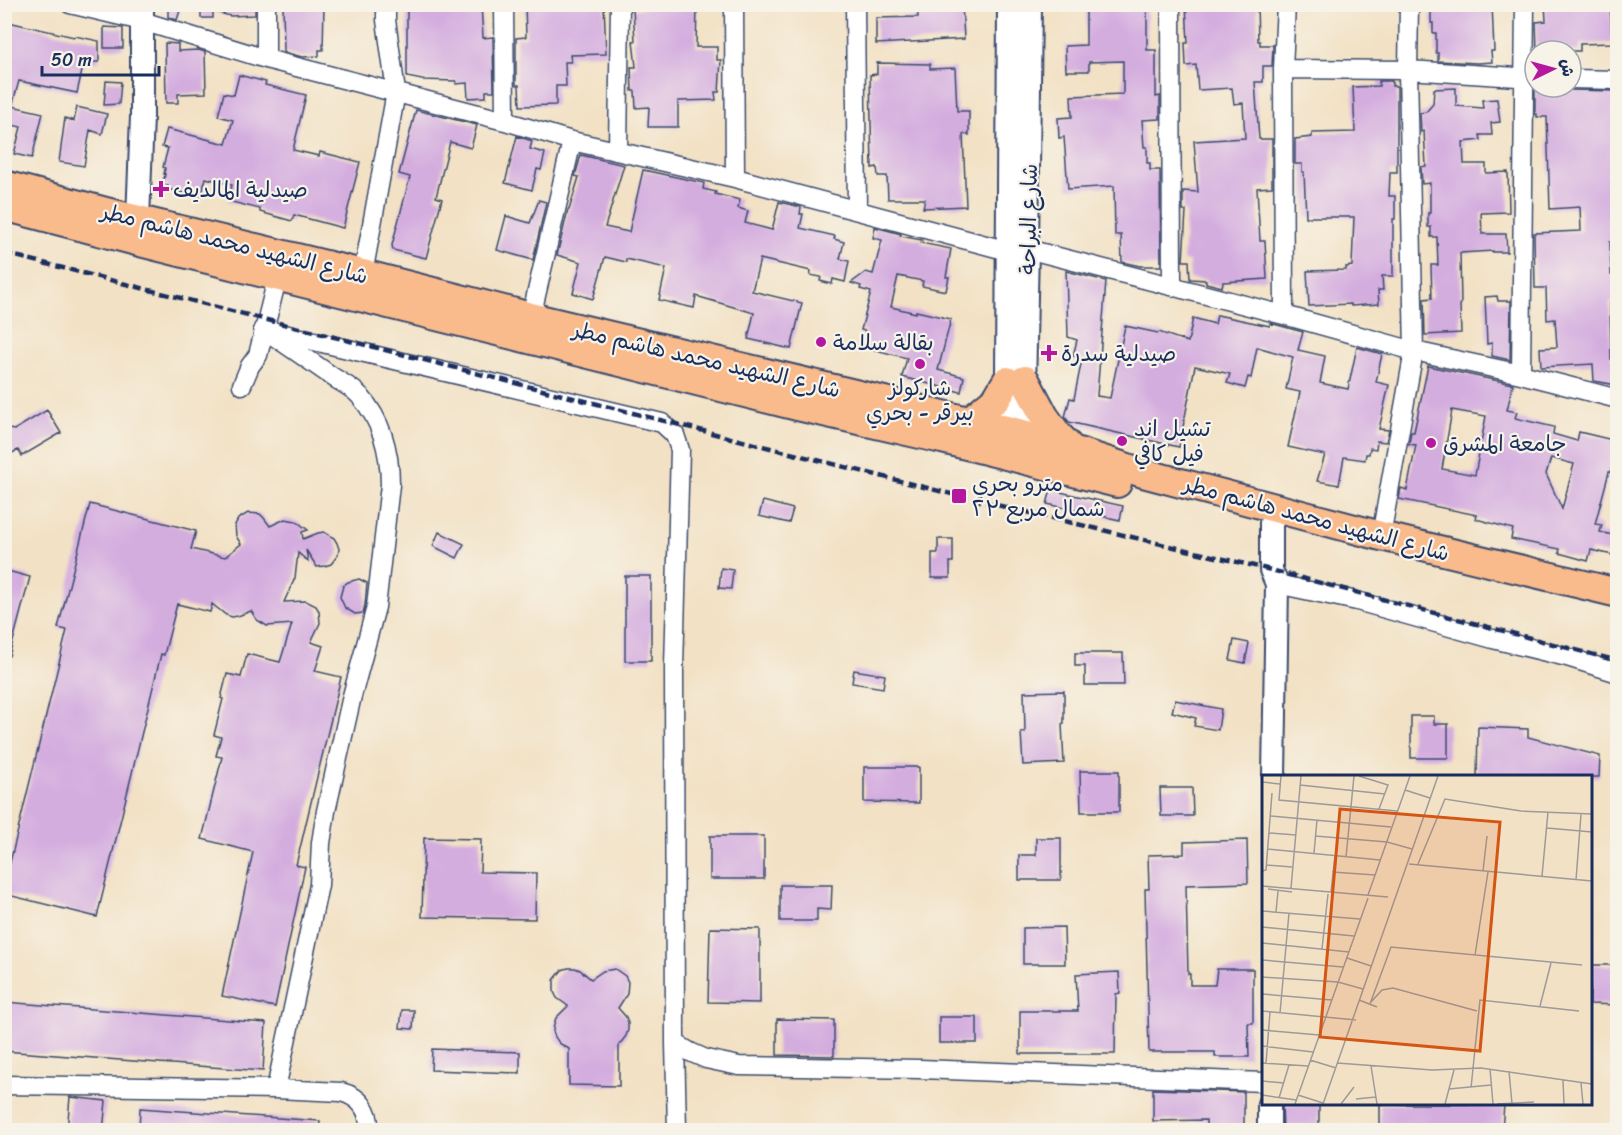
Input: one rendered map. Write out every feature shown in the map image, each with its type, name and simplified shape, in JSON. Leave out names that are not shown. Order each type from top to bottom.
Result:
[{"type":"main road","name":"شارع الشهيد محمد هاشم مطر","points":[[4,185],[139,231]]},
{"type":"main road","name":"شارع الشهيد محمد هاشم مطر","points":[[4,206],[139,231],[280,266],[797,406],[942,439],[1617,613]]},
{"type":"main road","name":"شارع الشهيد محمد هاشم مطر","points":[[280,266],[363,274],[531,317],[1014,432],[1143,473],[1381,536],[1617,593]]},
{"type":"main road","points":[[969,421],[1016,380],[1072,450]]},
{"type":"street","points":[[70,4],[142,13],[266,58],[572,141],[735,178],[1018,250],[1172,286],[1414,351],[1521,374],[1617,399]]},
{"type":"street","points":[[266,4],[266,58]]},
{"type":"street","points":[[363,274],[396,92],[386,20],[386,4]]},
{"type":"street","points":[[504,4],[505,121]]},
{"type":"street","points":[[618,151],[620,4]]},
{"type":"street","points":[[734,4],[735,178]]},
{"type":"street","points":[[855,4],[857,210]]},
{"type":"street","name":"شارع البراحة","points":[[1009,4],[1018,250]]},
{"type":"street","name":"شارع البراحة","points":[[1014,432],[1018,250],[1030,4]]},
{"type":"street","points":[[1170,4],[1172,286]]},
{"type":"street","points":[[1284,315],[1283,69],[1286,4]]},
{"type":"street","points":[[1381,536],[1414,351],[1408,70],[1409,4]]},
{"type":"street","points":[[1525,4],[1527,39]]},
{"type":"street","points":[[139,231],[142,13]]},
{"type":"street","points":[[1283,69],[1408,70],[1523,78]]},
{"type":"street","points":[[1583,79],[1617,80]]},
{"type":"street","points":[[1521,374],[1528,99]]},
{"type":"street","points":[[531,317],[572,141]]},
{"type":"street","points":[[242,385],[250,366],[258,355],[280,266]]},
{"type":"street","points":[[263,329],[662,423],[675,435],[680,450],[674,667],[677,1131]]},
{"type":"street","points":[[263,329],[358,394],[380,427],[387,446],[390,465],[390,485],[376,607],[352,696],[326,811],[321,843],[319,885],[276,1089]]},
{"type":"street","points":[[1271,523],[1271,570],[1277,584],[1274,775]]},
{"type":"street","points":[[1277,584],[1357,601],[1567,657],[1617,673]]},
{"type":"street","points":[[675,1043],[706,1059],[739,1066],[920,1069],[1262,1082]]},
{"type":"street","points":[[4,1085],[341,1092],[349,1094],[366,1109],[369,1131]]},
{"type":"street","points":[[1269,1105],[1269,1131]]},
{"type":"building","points":[[168,4],[182,4],[177,20],[168,17]]},
{"type":"building","points":[[201,4],[255,4],[255,15],[230,16],[213,11],[213,18],[201,18]]},
{"type":"building","points":[[283,4],[324,4],[323,50],[319,50],[319,56],[302,57],[284,52]]},
{"type":"building","points":[[407,4],[481,4],[483,38],[493,37],[494,91],[486,91],[486,97],[468,98],[467,83],[456,84],[456,81],[407,77]]},
{"type":"building","points":[[525,4],[604,4],[606,54],[570,55],[571,62],[565,62],[566,86],[556,86],[556,105],[520,106],[519,85],[516,85],[516,38],[526,37]]},
{"type":"building","points":[[917,4],[962,4],[964,39],[876,44],[876,18],[918,17]]},
{"type":"building","points":[[1086,4],[1147,4],[1147,50],[1156,50],[1156,97],[1160,96],[1160,119],[1142,120],[1144,147],[1147,147],[1147,163],[1150,163],[1150,170],[1160,170],[1161,266],[1140,266],[1122,262],[1121,235],[1115,235],[1114,186],[1068,189],[1064,137],[1059,138],[1058,118],[1072,117],[1071,96],[1123,94],[1123,61],[1089,62],[1089,71],[1066,71],[1065,46],[1086,45]]},
{"type":"building","points":[[1186,4],[1257,5],[1258,41],[1260,45],[1273,45],[1272,66],[1263,66],[1263,82],[1255,82],[1259,139],[1272,139],[1272,187],[1257,188],[1260,241],[1265,241],[1267,279],[1223,282],[1222,287],[1206,283],[1206,280],[1190,279],[1189,261],[1183,261],[1186,211],[1183,211],[1183,191],[1198,192],[1194,141],[1245,138],[1243,103],[1234,104],[1232,88],[1198,90],[1196,65],[1186,66],[1185,43],[1188,43]]},
{"type":"building","points":[[1431,4],[1492,4],[1494,51],[1491,51],[1492,62],[1438,61],[1436,33],[1433,33],[1433,23],[1431,23]]},
{"type":"building","points":[[1545,4],[1610,4],[1612,43],[1583,44],[1583,39],[1537,39],[1536,22],[1546,21]]},
{"type":"building","points":[[668,7],[668,9],[697,8],[696,47],[717,47],[717,60],[721,60],[719,92],[715,92],[716,100],[678,101],[678,127],[648,127],[649,107],[636,108],[635,91],[632,91],[631,67],[636,67],[633,9]]},
{"type":"building","points":[[4,21],[99,41],[99,62],[84,62],[77,93],[19,81],[12,106],[43,113],[32,158],[14,154],[21,127],[4,123]]},
{"type":"building","points":[[104,27],[123,28],[123,48],[104,48]]},
{"type":"building","points":[[165,43],[178,44],[178,51],[205,52],[206,93],[178,94],[178,103],[166,103]]},
{"type":"building","points":[[877,63],[930,64],[930,69],[955,68],[957,111],[969,111],[969,135],[963,134],[966,206],[923,208],[925,199],[888,199],[887,176],[878,176],[877,167],[872,168],[870,75],[877,74]]},
{"type":"building","points":[[239,75],[266,82],[265,85],[306,95],[293,150],[319,156],[320,152],[360,162],[343,228],[294,215],[292,221],[260,212],[260,209],[228,201],[232,185],[206,178],[201,197],[167,189],[168,185],[163,184],[165,168],[163,167],[168,148],[162,147],[167,129],[226,144],[233,120],[218,116],[224,93],[234,95]]},
{"type":"building","points":[[106,81],[121,82],[119,104],[104,105]]},
{"type":"building","points":[[1379,81],[1392,81],[1392,86],[1397,86],[1397,172],[1390,172],[1389,196],[1395,196],[1393,276],[1382,276],[1383,290],[1378,290],[1379,304],[1309,306],[1307,271],[1346,270],[1346,267],[1352,266],[1354,217],[1306,217],[1304,172],[1302,172],[1302,164],[1295,164],[1295,139],[1312,137],[1312,133],[1355,132],[1353,87],[1379,86]]},
{"type":"building","points":[[1456,88],[1456,106],[1483,108],[1482,100],[1497,99],[1500,122],[1491,123],[1492,135],[1480,135],[1481,140],[1463,142],[1464,164],[1486,164],[1486,173],[1508,172],[1509,212],[1481,213],[1482,234],[1506,234],[1507,252],[1460,253],[1461,333],[1425,335],[1424,299],[1432,298],[1431,265],[1438,265],[1437,237],[1431,237],[1431,227],[1428,227],[1430,183],[1422,184],[1421,167],[1426,166],[1424,131],[1421,132],[1420,113],[1426,112],[1433,104],[1434,89]]},
{"type":"building","points":[[1583,90],[1617,91],[1617,241],[1610,242],[1611,275],[1615,275],[1616,301],[1610,302],[1611,359],[1617,358],[1617,385],[1594,381],[1593,364],[1541,367],[1540,348],[1557,347],[1555,319],[1547,320],[1546,288],[1535,288],[1534,233],[1581,231],[1580,207],[1550,209],[1547,117],[1537,117],[1535,99],[1583,99]]},
{"type":"building","points":[[77,107],[107,114],[102,134],[90,130],[84,166],[59,162],[65,118],[74,121]]},
{"type":"building","points":[[416,110],[477,125],[471,148],[450,142],[436,197],[442,199],[426,258],[393,250],[392,245],[410,177],[399,174]]},
{"type":"building","points":[[517,136],[532,141],[530,149],[545,153],[541,170],[537,169],[532,190],[505,183]]},
{"type":"building","points":[[581,155],[624,165],[605,227],[629,232],[643,170],[704,183],[703,189],[740,200],[738,208],[748,211],[745,223],[772,230],[779,202],[801,207],[800,214],[803,214],[800,228],[835,236],[834,239],[844,242],[840,259],[849,261],[845,282],[833,279],[832,284],[820,281],[821,277],[810,275],[811,271],[760,259],[752,291],[802,303],[791,349],[748,339],[754,313],[696,296],[694,308],[659,300],[666,268],[605,257],[593,299],[573,293],[581,262],[557,255],[579,177],[575,176]]},
{"type":"building","points":[[539,200],[546,202],[533,260],[497,250],[506,216],[530,223]]},
{"type":"building","points":[[875,227],[901,234],[900,236],[922,240],[921,243],[951,249],[946,291],[922,286],[923,281],[898,276],[891,307],[951,319],[938,370],[964,377],[961,392],[902,377],[907,358],[868,348],[869,344],[865,343],[865,331],[861,330],[871,292],[851,283],[866,272],[873,274],[882,240],[873,238]]},
{"type":"building","points":[[1066,271],[1106,281],[1097,396],[1110,398],[1125,326],[1159,332],[1188,342],[1193,318],[1215,324],[1217,315],[1270,326],[1270,323],[1303,332],[1298,350],[1325,356],[1320,383],[1348,389],[1357,347],[1382,354],[1376,382],[1389,385],[1379,429],[1389,430],[1386,442],[1377,441],[1376,449],[1370,448],[1365,460],[1344,457],[1339,485],[1317,481],[1325,455],[1288,447],[1300,392],[1286,389],[1293,357],[1257,347],[1251,378],[1248,377],[1245,388],[1227,383],[1230,374],[1195,366],[1179,447],[1069,422],[1065,417],[1070,398],[1074,399],[1082,359],[1073,356],[1077,340],[1068,337]]},
{"type":"building","points":[[1497,296],[1498,301],[1511,301],[1510,360],[1492,356],[1492,343],[1487,344],[1485,297]]},
{"type":"building","points":[[1428,366],[1513,384],[1507,410],[1517,412],[1515,418],[1554,427],[1553,434],[1577,441],[1579,432],[1617,441],[1611,472],[1609,472],[1595,524],[1602,525],[1600,532],[1617,536],[1617,556],[1591,550],[1588,561],[1559,553],[1560,549],[1511,539],[1513,529],[1476,519],[1477,515],[1399,499],[1401,488],[1407,490],[1416,445],[1409,444],[1411,432],[1414,432]],"holes":[[[1452,410],[1486,416],[1475,475],[1442,469]],[[1551,458],[1574,464],[1562,509],[1546,474]]]},
{"type":"building","points":[[47,410],[61,433],[22,456],[18,450],[4,457],[4,428],[14,430]]},
{"type":"building","points":[[1051,490],[1123,506],[1120,520],[1047,504]]},
{"type":"building","points":[[763,501],[793,509],[789,523],[759,516]]},
{"type":"building","points":[[90,504],[196,531],[191,549],[225,557],[241,544],[236,536],[235,525],[238,519],[248,513],[260,514],[270,526],[285,519],[296,521],[308,530],[302,532],[303,539],[324,532],[334,538],[337,543],[338,555],[331,564],[325,566],[317,567],[306,550],[308,561],[298,553],[295,578],[284,602],[306,601],[316,606],[320,623],[311,642],[323,646],[315,671],[341,677],[296,865],[305,867],[275,1007],[222,996],[253,852],[202,839],[222,757],[216,756],[221,737],[214,735],[227,674],[241,677],[247,654],[280,662],[292,624],[267,626],[257,620],[251,611],[232,617],[212,604],[210,612],[177,604],[164,655],[161,654],[97,917],[4,894],[67,630],[58,628]]},
{"type":"building","points":[[439,532],[464,544],[457,558],[433,546]]},
{"type":"building","points":[[938,539],[953,539],[950,578],[932,578],[932,553],[938,553]]},
{"type":"building","points":[[721,568],[733,570],[731,589],[719,588]]},
{"type":"building","points":[[4,570],[30,577],[9,656],[4,656]]},
{"type":"building","points":[[625,576],[651,576],[651,661],[625,661]]},
{"type":"building","points":[[359,579],[367,583],[365,605],[363,613],[355,614],[345,608],[340,597],[343,586]]},
{"type":"building","points":[[1234,640],[1249,643],[1245,663],[1230,660]]},
{"type":"building","points":[[1075,653],[1123,653],[1124,685],[1085,685],[1085,666],[1075,666]]},
{"type":"building","points":[[854,670],[885,675],[883,688],[852,683]]},
{"type":"building","points":[[1064,691],[1064,723],[1062,724],[1064,763],[1023,765],[1021,732],[1025,732],[1024,692]]},
{"type":"building","points":[[1175,700],[1221,709],[1218,730],[1194,726],[1196,718],[1172,712]]},
{"type":"building","points":[[1411,716],[1434,716],[1434,724],[1448,724],[1448,758],[1411,758]]},
{"type":"building","points":[[1478,727],[1528,729],[1528,737],[1600,756],[1599,777],[1592,777],[1592,775],[1477,775]]},
{"type":"building","points":[[864,767],[919,767],[919,803],[864,802]]},
{"type":"building","points":[[1080,771],[1119,771],[1119,812],[1081,812]]},
{"type":"building","points":[[1160,788],[1192,788],[1193,816],[1161,816]]},
{"type":"building","points":[[710,836],[764,836],[764,879],[710,879]]},
{"type":"building","points":[[424,838],[481,839],[480,872],[536,873],[535,919],[422,917]]},
{"type":"building","points":[[1036,838],[1061,838],[1061,880],[1019,880],[1019,855],[1036,855]]},
{"type":"building","points":[[1247,840],[1248,883],[1186,885],[1190,985],[1215,985],[1217,969],[1253,969],[1253,1023],[1248,1023],[1249,1057],[1215,1057],[1215,1052],[1149,1052],[1145,889],[1149,889],[1148,855],[1184,854],[1184,842]]},
{"type":"building","points":[[780,885],[832,885],[831,910],[817,909],[817,921],[780,921]]},
{"type":"building","points":[[1064,927],[1065,964],[1023,964],[1023,928]]},
{"type":"building","points":[[710,928],[760,929],[760,1003],[708,1002]]},
{"type":"building","points":[[1592,965],[1617,965],[1617,1005],[1592,1004]]},
{"type":"building","points":[[568,968],[580,970],[591,979],[603,971],[615,969],[625,976],[628,982],[627,994],[618,1008],[628,1023],[626,1036],[619,1045],[619,1086],[569,1085],[569,1049],[559,1043],[553,1031],[556,1018],[568,1006],[557,998],[554,992],[554,980],[562,970]]},
{"type":"building","points":[[1119,972],[1120,993],[1116,994],[1115,1054],[1020,1054],[1020,1011],[1078,1011],[1076,974]]},
{"type":"building","points":[[4,1002],[266,1023],[263,1071],[4,1051]]},
{"type":"building","points":[[402,1010],[414,1010],[413,1029],[400,1028]]},
{"type":"building","points":[[939,1017],[977,1017],[977,1043],[939,1043]]},
{"type":"building","points":[[777,1019],[834,1020],[834,1056],[777,1055]]},
{"type":"building","points":[[432,1049],[520,1052],[520,1073],[431,1070]]},
{"type":"building","points":[[1153,1089],[1244,1092],[1244,1127],[1206,1127],[1206,1120],[1153,1121]]},
{"type":"building","points":[[70,1097],[106,1101],[103,1131],[67,1131]]},
{"type":"building","points":[[1282,1105],[1319,1105],[1319,1131],[1283,1131]]},
{"type":"building","points":[[1380,1105],[1504,1105],[1502,1131],[1380,1131]]},
{"type":"building","points":[[140,1108],[320,1121],[319,1131],[139,1131]]},
{"type":"railway","points":[[4,253],[959,496],[1271,570],[1618,661]]},
{"type":"place","name":"صيدلية المالديف","points":[[161,189]]},
{"type":"place","name":"بقالة سلامة","points":[[821,342]]},
{"type":"place","name":"صيدلية سدرة","points":[[1049,353]]},
{"type":"place","name":"شاركولز بيرقر - بحري","points":[[920,364]]},
{"type":"place","name":"تشيل اند فيل كافي","points":[[1122,441]]},
{"type":"place","name":"جامعة المشرق","points":[[1431,443]]},
{"type":"place","name":"مترو بحري شمال مربع ٢٣","points":[[959,496]]}]
